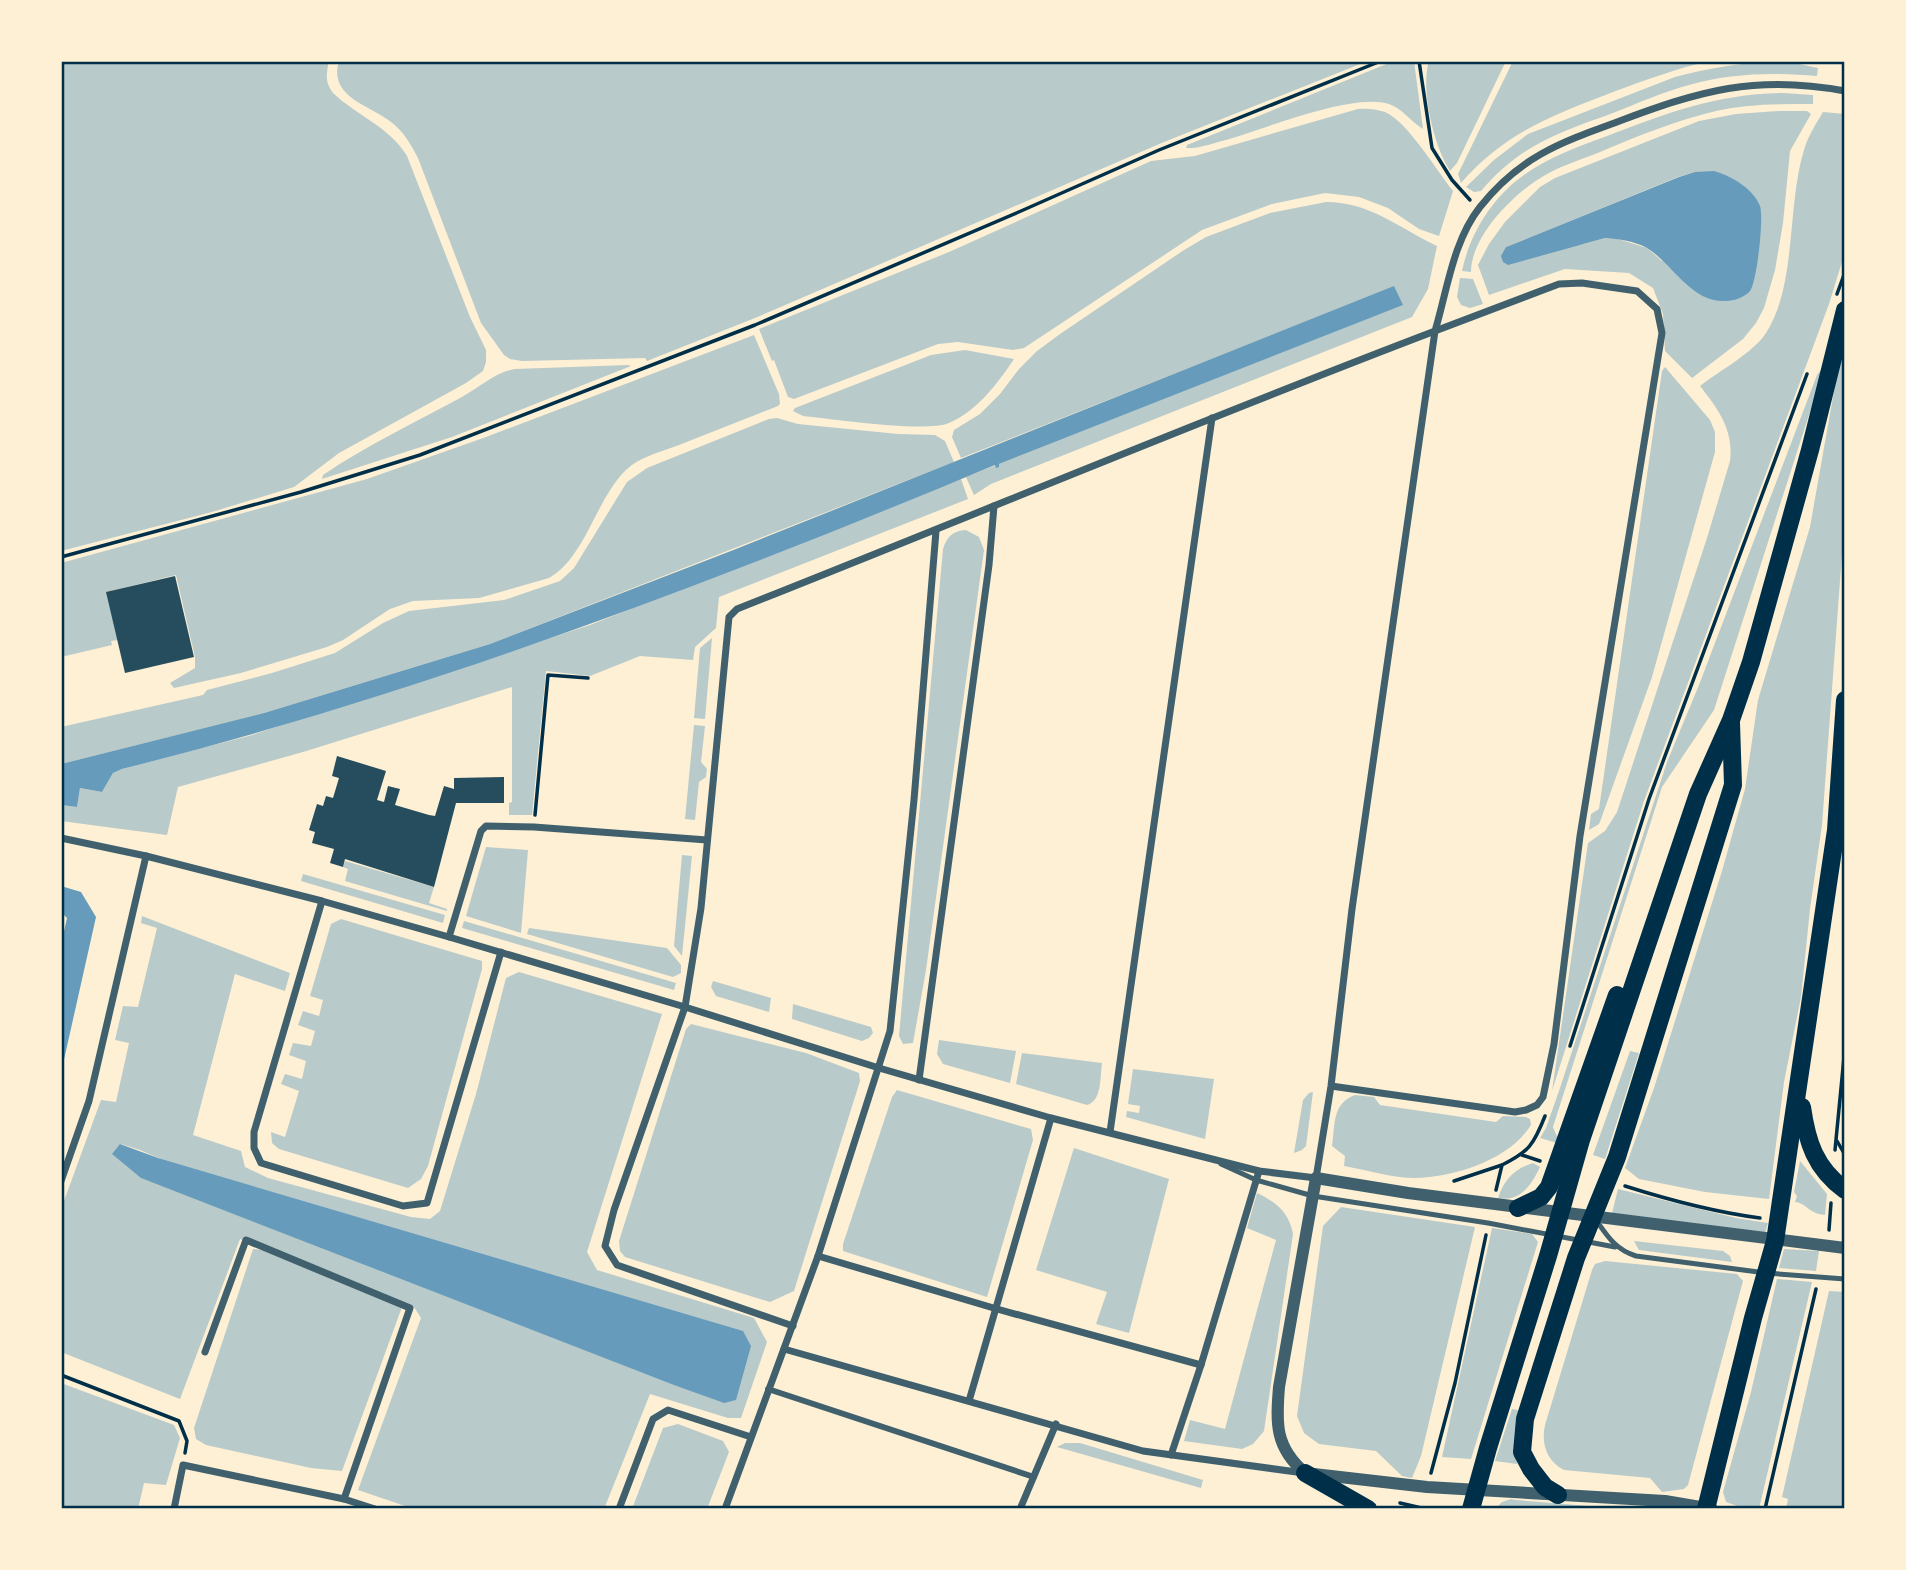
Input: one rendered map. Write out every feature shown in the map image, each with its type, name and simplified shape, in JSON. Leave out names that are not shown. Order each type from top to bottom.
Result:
[{"type":"main road","points":[[1471,1509],[1581,1140],[1698,794],[1731,720],[1751,662],[1810,450],[1840,303]]},
{"type":"main road","points":[[1708,1508],[1779,1220],[1836,830],[1845,700]]},
{"type":"main road","points":[[1558,1494],[1545,1487],[1522,1452],[1525,1419],[1557,1314],[1617,1157],[1733,785],[1731,720]]},
{"type":"main road","points":[[1518,1208],[1541,1197],[1549,1187],[1635,944],[1652,929]]},
{"type":"main road","points":[[1799,1090],[1807,1139],[1824,1172],[1845,1191]]},
{"type":"main road","points":[[1305,1473],[1368,1509]]},
{"type":"street","points":[[1305,1473],[1294,1464],[1283,1448],[1276,1422],[1279,1387],[1331,1086],[1352,909],[1436,331],[1462,239],[1478,209],[1517,169],[1542,152],[1678,100],[1717,90],[1764,85],[1804,85],[1845,91]]},
{"type":"street","points":[[793,1326],[617,1265],[605,1246],[614,1210],[685,1007],[701,908],[729,617],[737,609],[1212,418],[1559,284],[1637,291],[1657,309],[1662,333],[1580,836],[1554,1044],[1543,1097],[1537,1105],[1516,1112],[1331,1086]]},
{"type":"street","points":[[1110,1132],[1212,418]]},
{"type":"street","points":[[919,1080],[995,506]]},
{"type":"street","points":[[725,1509],[818,1256],[890,1031],[914,800],[936,531]]},
{"type":"street","points":[[449,937],[481,831],[492,824],[707,840]]},
{"type":"street","points":[[61,838],[146,856],[322,901],[685,1007],[919,1080],[1051,1118],[1259,1171],[1518,1208],[1845,1248]]},
{"type":"street","points":[[61,1181],[89,1101],[146,856]]},
{"type":"street","points":[[322,901],[254,1132],[254,1148],[261,1163],[403,1206],[427,1203],[501,952]]},
{"type":"street","points":[[969,1401],[1051,1118]]},
{"type":"street","points":[[1171,1455],[1259,1171]]},
{"type":"street","points":[[205,1352],[246,1240],[410,1308],[344,1499]]},
{"type":"street","points":[[818,1256],[1201,1365]]},
{"type":"street","points":[[784,1349],[1056,1424],[1143,1451],[1427,1486],[1665,1501],[1708,1508]]},
{"type":"street","points":[[768,1389],[1034,1477]]},
{"type":"street","points":[[620,1509],[653,1419],[668,1410],[751,1437]]},
{"type":"street","points":[[1020,1509],[1056,1424]]},
{"type":"street","points":[[174,1509],[183,1465],[344,1499],[375,1509]]},
{"type":"lane","points":[[1206,1157],[1256,1180],[1313,1196],[1488,1223],[1615,1247]]},
{"type":"lane","points":[[1593,1217],[1615,1247],[1623,1253],[1766,1273],[1845,1279]]},
{"type":"path","points":[[61,557],[276,499],[420,456],[755,325],[1159,150],[1381,61]]},
{"type":"path","points":[[1419,61],[1432,148],[1452,180],[1478,209]]},
{"type":"path","points":[[1840,303],[1845,272]]},
{"type":"path","points":[[1568,1052],[1649,799],[1809,369]]},
{"type":"path","points":[[534,827],[548,675],[588,678]]},
{"type":"path","points":[[1839,1094],[1845,1047]]},
{"type":"path","points":[[1492,1204],[1502,1165],[1522,1155],[1534,1143],[1546,1114]]},
{"type":"path","points":[[1836,1139],[1845,1155]]},
{"type":"path","points":[[1522,1155],[1557,1166]]},
{"type":"path","points":[[1607,1180],[1734,1214],[1779,1220]]},
{"type":"path","points":[[1423,1508],[1455,1383],[1488,1223]]},
{"type":"path","points":[[1819,1227],[1829,1228],[1826,1246]]},
{"type":"path","points":[[1765,1509],[1819,1276]]},
{"type":"path","points":[[61,1376],[179,1421],[187,1441],[183,1465]]},
{"type":"shaded area","points":[[61,61],[329,61],[327,78],[333,93],[392,137],[407,156],[470,317],[486,350],[483,371],[339,453],[294,487],[212,512],[61,551]]},
{"type":"shaded area","points":[[339,61],[1368,61],[1164,142],[755,318],[647,361],[645,358],[522,361],[504,355],[481,323],[418,158],[409,143],[391,122],[345,92],[337,73]]},
{"type":"shaded area","points":[[1394,61],[1414,61],[1423,129],[1389,104],[1353,103],[1307,114],[1209,145],[1186,148],[1187,145]]},
{"type":"shaded area","points":[[1429,61],[1506,61],[1457,163],[1450,171],[1439,148],[1430,118],[1426,87]]},
{"type":"shaded area","points":[[1513,61],[1711,61],[1591,100],[1531,127],[1494,151],[1461,183],[1458,174]]},
{"type":"shaded area","points":[[1785,61],[1818,68],[1817,76],[1736,76],[1705,81],[1660,94],[1541,142],[1510,162],[1481,191],[1474,192],[1466,187],[1494,160],[1528,134],[1675,77],[1702,70]]},
{"type":"shaded area","points":[[1783,93],[1813,95],[1813,104],[1752,106],[1701,115],[1643,134],[1549,173],[1518,195],[1495,218],[1478,245],[1471,272],[1462,271],[1475,233],[1489,210],[1506,190],[1537,166],[1583,145],[1693,106],[1736,97]]},
{"type":"shaded area","points":[[1358,109],[1378,110],[1394,117],[1412,136],[1453,191],[1439,236],[1419,229],[1388,208],[1359,197],[1325,193],[1272,204],[1202,230],[1024,348],[1013,350],[958,342],[938,344],[794,399],[788,397],[759,329],[949,252],[1151,161],[1195,156]]},
{"type":"shaded area","points":[[1807,111],[1811,114],[1790,151],[1783,223],[1775,270],[1764,308],[1743,339],[1692,378],[1665,351],[1663,314],[1653,288],[1629,273],[1565,269],[1489,295],[1478,265],[1505,222],[1540,187],[1555,178],[1699,121],[1736,114]],"holes":[[[1695,172],[1662,261],[1647,248],[1618,239],[1605,238],[1584,244],[1506,247]]]},
{"type":"shaded area","points":[[1823,112],[1845,114],[1845,252],[1829,304],[1644,801],[1552,1091],[1588,843],[1605,831],[1617,812],[1730,461],[1730,439],[1727,430],[1700,386],[1753,348],[1766,333],[1776,314],[1787,268],[1799,171],[1808,140]]},
{"type":"shaded area","points":[[1326,202],[1357,206],[1370,211],[1437,246],[1428,289],[1412,317],[991,484],[974,495],[966,477],[1402,305],[1394,287],[961,458],[952,437],[954,430],[980,414],[1037,351],[1060,334],[1206,237],[1270,213]]},
{"type":"shaded area","points":[[1460,278],[1473,279],[1483,304],[1470,308],[1461,305],[1457,297]]},
{"type":"shaded area","points":[[1845,329],[1845,513],[1822,825],[1801,997],[1784,1082],[1769,1199],[1705,1192],[1639,1179],[1625,1168],[1654,1088],[1745,789],[1758,700],[1810,527]]},
{"type":"shaded area","points":[[754,335],[779,394],[780,404],[631,465],[606,496],[572,557],[549,578],[479,598],[413,601],[390,609],[343,640],[327,647],[241,673],[174,688],[170,683],[195,668],[195,657],[176,575],[107,592],[118,640],[111,641],[112,645],[61,657],[61,563],[367,479],[486,437]]},
{"type":"shaded area","points":[[965,350],[1014,359],[994,387],[977,404],[949,423],[920,427],[878,424],[803,416],[793,411],[931,355]]},
{"type":"shaded area","points":[[1825,365],[1714,710],[1662,787],[1553,1127],[1557,1143],[1540,1138],[1560,1088],[1667,762],[1817,375]]},
{"type":"shaded area","points":[[631,366],[452,437],[322,479],[323,475],[357,454],[508,371]]},
{"type":"shaded area","points":[[1665,367],[1710,420],[1715,432],[1715,452],[1652,677],[1599,824],[1589,830],[1591,814],[1599,809],[1662,371]]},
{"type":"shaded area","points":[[777,418],[798,424],[935,435],[945,441],[954,462],[490,644],[264,713],[61,764],[61,727],[203,695],[207,690],[335,653],[383,623],[409,611],[504,600],[560,581],[574,568],[627,482],[647,468]]},
{"type":"shaded area","points":[[961,479],[968,499],[719,597],[716,628],[695,647],[693,660],[640,656],[590,676],[546,671],[532,815],[509,815],[509,803],[512,802],[512,687],[303,752],[178,787],[167,835],[61,821],[61,805],[77,807],[80,788],[102,792],[113,773],[122,769],[252,735],[590,625]]},
{"type":"shaded area","points":[[966,530],[979,537],[984,550],[926,970],[913,1043],[903,1044],[899,1036],[943,549],[951,535]]},
{"type":"shaded area","points":[[712,638],[705,719],[694,718],[700,648]]},
{"type":"shaded area","points":[[694,725],[705,726],[701,762],[707,769],[706,777],[699,782],[695,820],[685,819]]},
{"type":"shaded area","points":[[486,847],[528,850],[521,933],[466,916]]},
{"type":"shaded area","points":[[682,855],[692,856],[682,956],[674,946]]},
{"type":"shaded area","points":[[345,861],[434,887],[429,903],[447,911],[345,881],[348,869],[343,867]]},
{"type":"shaded area","points":[[303,874],[445,915],[443,923],[301,881]]},
{"type":"shaded area","points":[[142,916],[290,973],[285,991],[235,974],[193,1135],[241,1151],[245,1167],[268,1178],[411,1217],[430,1219],[440,1211],[476,1094],[506,978],[519,972],[662,1014],[587,1252],[597,1270],[754,1318],[767,1342],[741,1418],[728,1418],[650,1394],[604,1509],[414,1509],[358,1490],[421,1318],[414,1307],[240,1239],[180,1399],[61,1352],[61,1209],[101,1100],[116,1102],[129,1043],[115,1040],[123,1006],[138,1007],[157,928],[141,923]],"holes":[[[121,1144],[724,1403],[142,1178],[113,1154]]]},
{"type":"shaded area","points":[[341,919],[482,961],[428,1166],[421,1179],[408,1188],[279,1149],[272,1143],[271,1132],[285,1137],[299,1091],[281,1084],[285,1074],[302,1079],[306,1061],[289,1055],[293,1043],[311,1046],[315,1031],[298,1025],[303,1011],[319,1016],[323,1000],[310,996],[331,924]]},
{"type":"shaded area","points":[[464,921],[676,983],[674,990],[462,928]]},
{"type":"shaded area","points":[[529,928],[667,948],[681,965],[681,973],[673,977],[527,934]]},
{"type":"shaded area","points":[[713,981],[771,998],[769,1012],[716,996],[711,987]]},
{"type":"shaded area","points":[[793,1004],[871,1027],[873,1033],[862,1041],[792,1019]]},
{"type":"shaded area","points":[[691,1024],[806,1053],[859,1073],[860,1081],[794,1291],[770,1302],[625,1257],[620,1251],[619,1241],[686,1029]]},
{"type":"shaded area","points":[[939,1040],[1016,1051],[1010,1083],[943,1064],[937,1054]]},
{"type":"shaded area","points":[[1630,1051],[1639,1053],[1605,1159],[1593,1155]]},
{"type":"shaded area","points":[[1022,1053],[1102,1063],[1098,1094],[1092,1103],[1087,1105],[1016,1084]]},
{"type":"shaded area","points":[[1133,1069],[1214,1079],[1205,1139],[1126,1117],[1127,1111],[1139,1113],[1140,1106],[1128,1104]]},
{"type":"shaded area","points":[[897,1090],[1031,1129],[1033,1140],[987,1297],[843,1251],[843,1244],[892,1097]]},
{"type":"shaded area","points":[[1313,1092],[1306,1146],[1294,1153],[1303,1100]]},
{"type":"shaded area","points":[[1355,1095],[1374,1097],[1380,1105],[1496,1122],[1503,1116],[1526,1117],[1530,1119],[1531,1125],[1509,1148],[1463,1170],[1431,1177],[1406,1178],[1388,1175],[1344,1166],[1345,1156],[1332,1146],[1338,1109]]},
{"type":"shaded area","points":[[1074,1148],[1169,1179],[1129,1333],[1096,1324],[1107,1292],[1036,1270]]},
{"type":"shaded area","points":[[1800,1161],[1827,1194],[1825,1215],[1795,1202],[1797,1196],[1794,1192]]},
{"type":"shaded area","points":[[1533,1163],[1540,1167],[1524,1191],[1513,1198],[1498,1198],[1511,1176],[1520,1168]]},
{"type":"shaded area","points":[[1618,1189],[1736,1218],[1768,1223],[1765,1233],[1612,1213]]},
{"type":"shaded area","points":[[1257,1193],[1281,1209],[1293,1234],[1264,1431],[1253,1444],[1242,1449],[1184,1441],[1190,1420],[1225,1429],[1276,1240],[1247,1228]]},
{"type":"shaded area","points":[[1341,1207],[1475,1227],[1421,1456],[1412,1478],[1402,1476],[1376,1451],[1319,1444],[1304,1433],[1297,1416],[1323,1226]]},
{"type":"shaded area","points":[[1492,1228],[1532,1234],[1538,1242],[1471,1459],[1442,1457]]},
{"type":"shaded area","points":[[1634,1241],[1723,1251],[1730,1256],[1732,1262],[1639,1250]]},
{"type":"shaded area","points":[[253,1249],[262,1250],[402,1307],[342,1471],[311,1468],[206,1445],[196,1439],[194,1428]]},
{"type":"shaded area","points":[[1784,1249],[1819,1251],[1816,1271],[1779,1268]]},
{"type":"shaded area","points":[[1605,1261],[1737,1274],[1743,1281],[1688,1485],[1684,1489],[1662,1492],[1650,1478],[1564,1470],[1553,1462],[1546,1451],[1545,1425],[1592,1270],[1595,1264]]},
{"type":"shaded area","points":[[1777,1279],[1812,1282],[1759,1509],[1746,1509],[1726,1502],[1723,1492],[1751,1392]]},
{"type":"shaded area","points":[[1829,1291],[1845,1292],[1845,1509],[1786,1509],[1788,1499],[1782,1497]]},
{"type":"shaded area","points":[[61,1383],[174,1425],[180,1438],[166,1485],[144,1483],[138,1509],[61,1509]]},
{"type":"shaded area","points":[[1512,1409],[1523,1411],[1515,1449],[1517,1464],[1495,1461]]},
{"type":"shaded area","points":[[678,1424],[723,1441],[729,1452],[707,1509],[632,1509],[663,1428]]},
{"type":"shaded area","points":[[1065,1443],[1080,1443],[1203,1480],[1201,1488],[1057,1447]]},
{"type":"shaded area","points":[[1511,1499],[1626,1509],[1495,1509],[1502,1502]]},
{"type":"water","points":[[1714,171],[1741,184],[1760,206],[1760,235],[1753,285],[1750,291],[1739,298],[1726,301],[1703,296],[1647,248],[1621,240],[1605,238],[1508,265],[1503,262],[1501,256],[1506,247],[1679,177],[1695,172]]},
{"type":"water","points":[[1394,286],[1403,305],[999,464],[999,467],[996,468],[995,465],[780,552],[564,634],[344,707],[122,769],[113,773],[102,792],[80,788],[77,807],[61,805],[61,764],[264,713],[490,644],[736,549]]},
{"type":"water","points":[[61,886],[81,892],[96,917],[61,1073],[61,945],[67,918],[61,912]]},
{"type":"water","points":[[120,1144],[158,1158],[743,1331],[751,1346],[736,1400],[724,1403],[674,1385],[141,1178],[112,1154]]},
{"type":"building","points":[[175,576],[194,657],[125,673],[106,592]]},
{"type":"building","points":[[337,756],[386,771],[377,800],[384,802],[388,786],[400,789],[395,805],[429,815],[435,816],[444,786],[454,789],[454,778],[504,777],[504,803],[456,803],[434,887],[345,859],[343,867],[330,863],[334,849],[312,843],[315,832],[309,830],[317,804],[323,806],[326,796],[333,798],[339,778],[332,776]]}]
